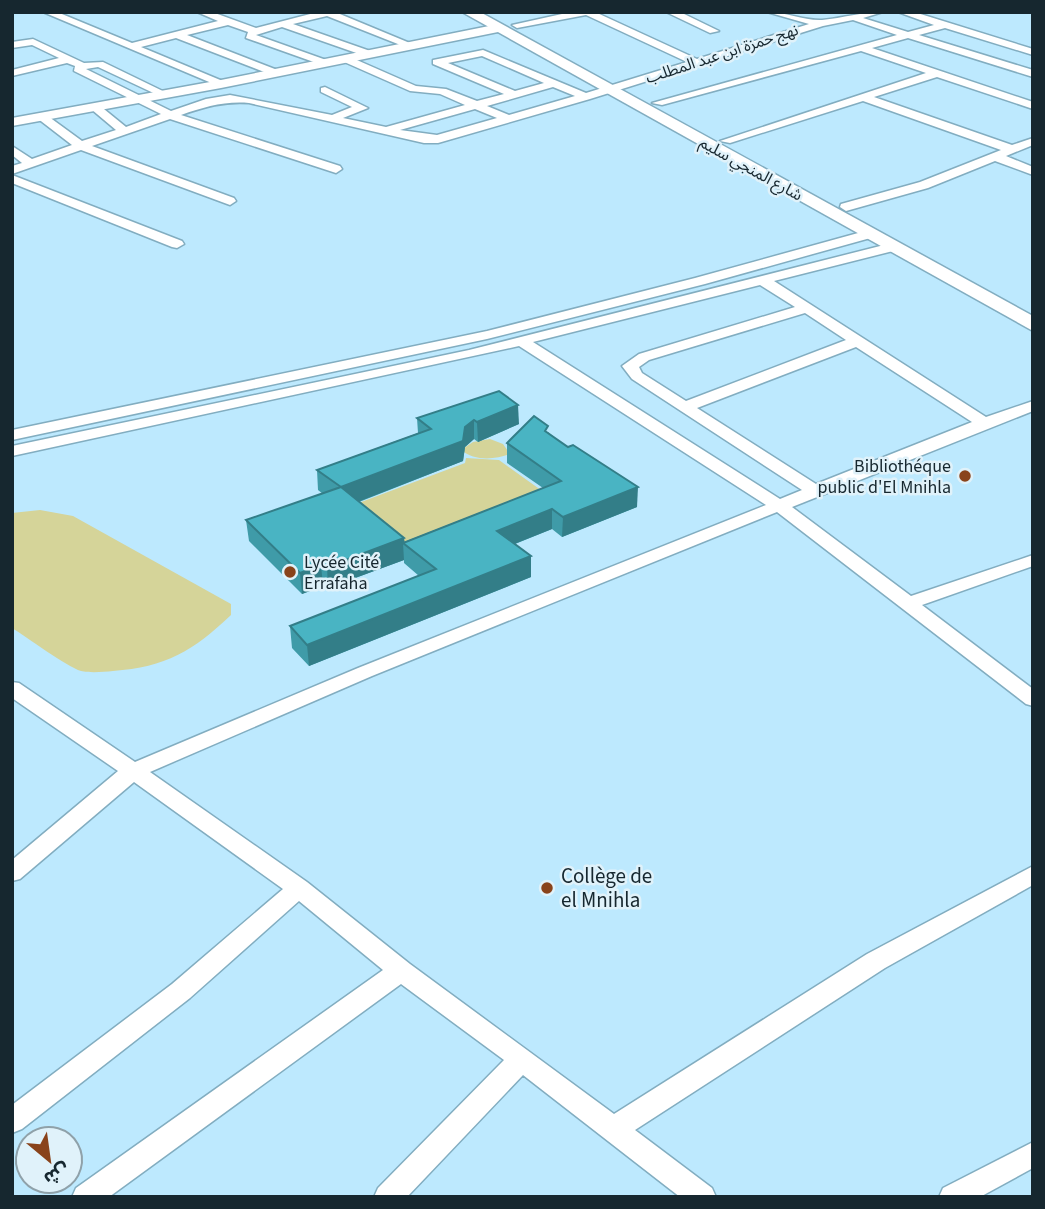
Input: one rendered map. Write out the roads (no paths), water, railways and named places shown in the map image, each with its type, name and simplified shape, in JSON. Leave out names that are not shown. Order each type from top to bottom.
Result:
[{"type":"main road","name":"شارع المنجي سليم","points":[[469,12],[503,22],[869,234],[1033,325]]},
{"type":"main road","name":"شارع المنجي سليم","points":[[616,88],[658,103],[1033,309]]},
{"type":"street","points":[[48,12],[221,84]]},
{"type":"street","points":[[202,12],[255,31]]},
{"type":"street","points":[[325,63],[250,36],[255,31],[326,12],[412,46]]},
{"type":"street","points":[[12,122],[140,100],[412,46],[503,22],[588,12],[696,62]]},
{"type":"street","points":[[671,12],[714,31]]},
{"type":"street","points":[[772,12],[821,23]]},
{"type":"street","name":"نهج حمزة ابن عبد المطلب","points":[[210,102],[239,98],[424,139],[438,139],[616,88],[821,23],[878,12]]},
{"type":"street","points":[[902,12],[1033,51]]},
{"type":"street","points":[[852,17],[913,34],[1033,74]]},
{"type":"street","points":[[130,47],[227,22]]},
{"type":"street","points":[[282,24],[370,54]]},
{"type":"street","points":[[658,103],[945,24]]},
{"type":"street","points":[[177,35],[276,73]]},
{"type":"street","points":[[1004,42],[1030,36]]},
{"type":"street","points":[[12,45],[33,42],[83,66]]},
{"type":"street","points":[[861,48],[1033,106]]},
{"type":"street","points":[[514,94],[437,62],[482,53],[586,97]]},
{"type":"street","points":[[12,73],[69,59]]},
{"type":"street","points":[[346,59],[416,90],[442,91],[509,119]]},
{"type":"street","points":[[166,95],[99,64],[77,68],[173,116],[336,169]]},
{"type":"street","points":[[726,141],[938,73]]},
{"type":"street","points":[[388,130],[555,83]]},
{"type":"street","points":[[325,90],[362,108],[332,118]]},
{"type":"street","points":[[183,91],[210,102]]},
{"type":"street","points":[[866,98],[1013,149]]},
{"type":"street","points":[[12,170],[22,161],[125,132],[210,102]]},
{"type":"street","points":[[95,107],[125,132]]},
{"type":"street","points":[[41,116],[80,146],[230,201]]},
{"type":"street","points":[[846,207],[924,184],[1033,141]]},
{"type":"street","points":[[12,149],[22,161]]},
{"type":"street","points":[[997,156],[1033,171]]},
{"type":"street","points":[[12,179],[177,244]]},
{"type":"street","points":[[12,435],[371,361],[700,281],[869,234]]},
{"type":"street","points":[[12,451],[384,374],[892,247]]},
{"type":"street","points":[[763,280],[984,423]]},
{"type":"street","points":[[807,308],[644,357],[630,366],[637,376],[815,491]]},
{"type":"street","points":[[521,341],[780,506],[1033,699]]},
{"type":"street","points":[[685,407],[857,341]]},
{"type":"street","points":[[371,361],[384,374]]},
{"type":"street","points":[[12,873],[133,771],[365,672],[984,423],[1033,406]]},
{"type":"street","points":[[910,603],[1033,560]]},
{"type":"street","points":[[12,688],[299,888],[401,971],[522,1059],[702,1197]]},
{"type":"street","points":[[613,1129],[876,961],[1033,874]]},
{"type":"street","points":[[12,1121],[181,990],[299,888]]},
{"type":"street","points":[[86,1197],[220,1098],[360,1003],[401,971]]},
{"type":"street","points":[[388,1197],[522,1059]]},
{"type":"street","points":[[953,1197],[1033,1154]]},
{"type":"place","name":"Bibliothéque public d'El Mnihla","points":[[965,476]]},
{"type":"place","name":"Lycée Cité Errafaha","points":[[290,572]]},
{"type":"place","name":"Collège de el Mnihla","points":[[547,888]]}]
